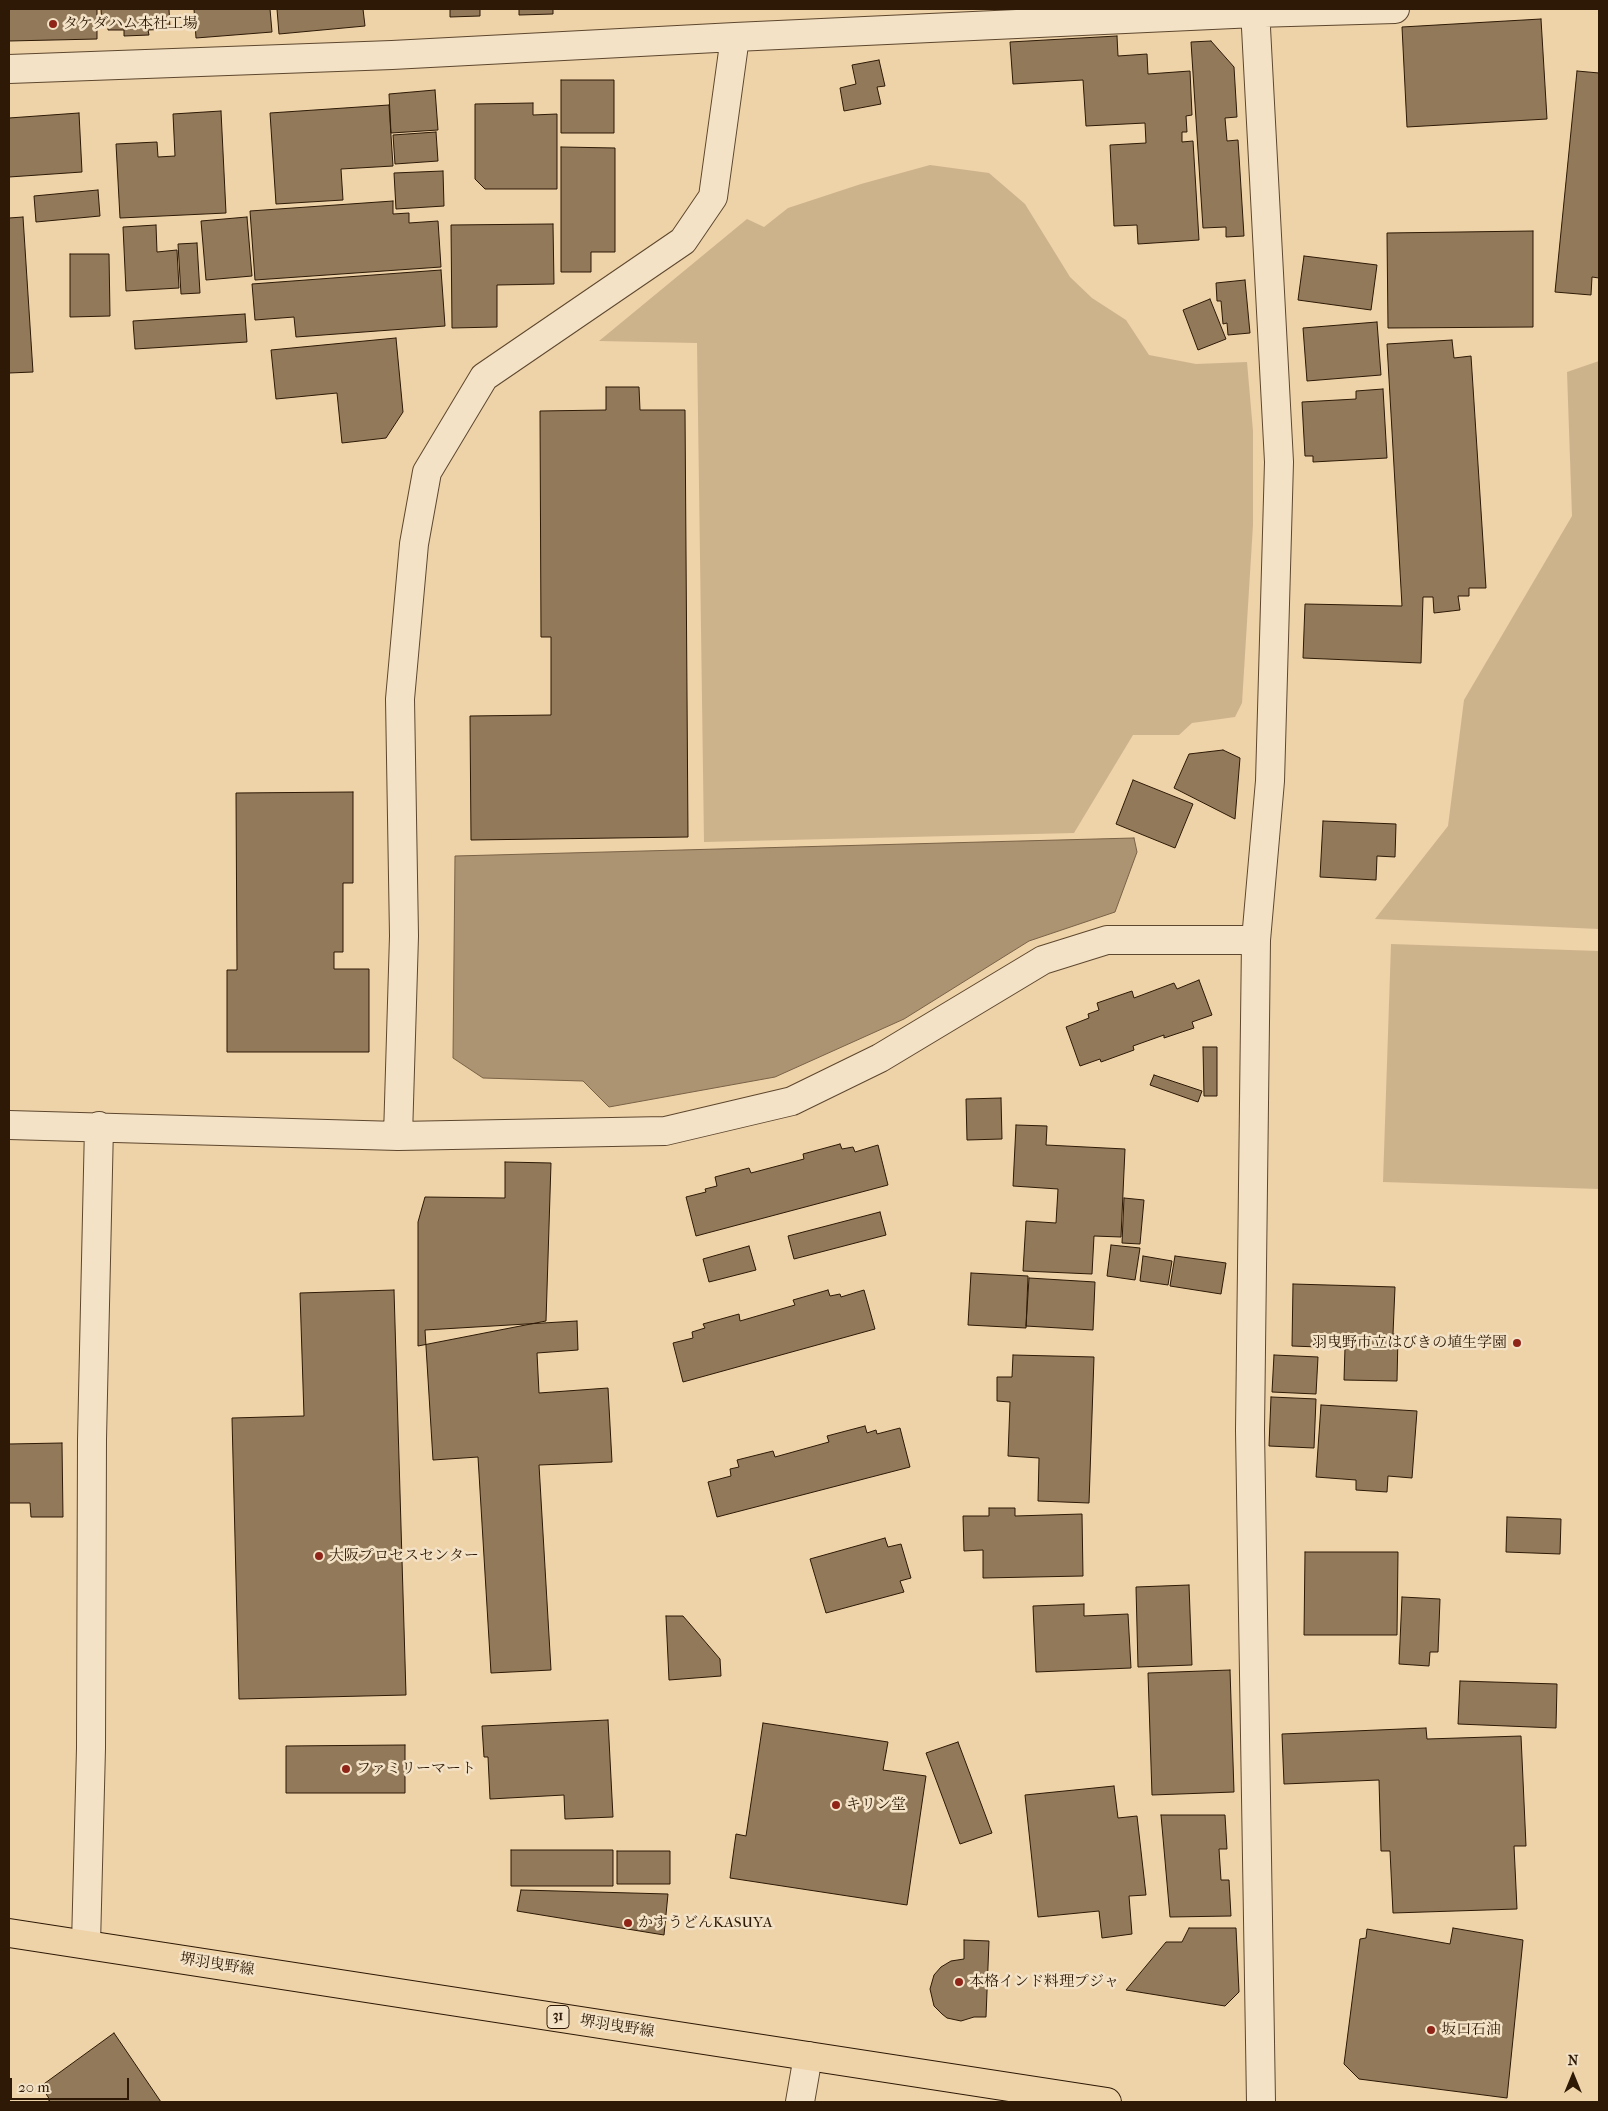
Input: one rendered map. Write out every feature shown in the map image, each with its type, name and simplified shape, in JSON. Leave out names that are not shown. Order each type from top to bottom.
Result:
[{"type":"main road","name":"堺羽曳野線","points":[[9,1933],[1107,2102]]},
{"type":"street","points":[[9,69],[392,55],[1255,11],[1396,9]]},
{"type":"street","points":[[1255,11],[1279,462],[1270,780],[1256,940],[1250,1430],[1261,2102]]},
{"type":"street","points":[[398,1136],[404,936],[400,699],[414,544],[427,472],[484,378],[683,241],[714,197],[735,37]]},
{"type":"street","points":[[9,1125],[99,1126],[398,1136],[666,1131],[792,1101],[880,1058],[1042,960],[1107,940],[1256,940]]},
{"type":"street","points":[[86,1944],[91,1748],[92,1439],[99,1126]]},
{"type":"street","points":[[800,2102],[808,2056]]},
{"type":"shaded area","points":[[930,165],[989,173],[1025,204],[1070,277],[1092,298],[1126,320],[1149,355],[1196,364],[1247,362],[1253,431],[1253,525],[1242,703],[1235,717],[1192,723],[1179,735],[1133,735],[1074,833],[704,842],[697,343],[599,341],[747,219],[764,227],[788,208],[861,184]]},
{"type":"shaded area","points":[[1599,361],[1599,929],[1375,919],[1448,826],[1464,700],[1572,516],[1567,372]]},
{"type":"shaded area","points":[[1134,838],[1137,852],[1115,912],[1029,941],[904,1019],[775,1077],[609,1107],[583,1081],[483,1078],[453,1058],[455,856]]},
{"type":"shaded area","points":[[1391,944],[1599,951],[1599,1189],[1383,1182]]},
{"type":"building","name":"タケダハム本社工場","points":[[9,9],[97,9],[97,39],[9,41]]},
{"type":"building","points":[[101,9],[169,9],[170,29],[148,30],[149,35],[124,36],[124,30],[108,30],[108,25],[102,25]]},
{"type":"building","points":[[194,9],[270,9],[272,32],[196,38]]},
{"type":"building","points":[[277,9],[363,9],[365,26],[279,34]]},
{"type":"building","points":[[450,9],[480,9],[480,16],[450,17]]},
{"type":"building","points":[[519,9],[553,9],[553,14],[519,15]]},
{"type":"building","points":[[1541,19],[1547,119],[1407,127],[1402,27]]},
{"type":"building","points":[[1117,36],[1118,56],[1147,54],[1148,74],[1190,71],[1192,115],[1186,116],[1187,132],[1182,132],[1182,142],[1193,141],[1199,240],[1138,244],[1137,225],[1114,226],[1110,145],[1146,143],[1145,123],[1086,126],[1083,80],[1013,84],[1010,42]]},
{"type":"building","points":[[1211,41],[1234,67],[1237,117],[1225,118],[1227,141],[1238,140],[1244,236],[1226,237],[1226,227],[1203,228],[1191,42]]},
{"type":"building","points":[[879,60],[885,86],[877,87],[881,104],[844,111],[840,88],[856,84],[852,65]]},
{"type":"building","points":[[1577,71],[1599,73],[1599,278],[1592,277],[1591,295],[1555,292]]},
{"type":"building","points":[[561,80],[614,80],[614,133],[561,133]]},
{"type":"building","points":[[435,90],[438,130],[391,133],[389,94]]},
{"type":"building","points":[[533,103],[533,115],[557,114],[557,189],[485,189],[475,179],[475,104]]},
{"type":"building","points":[[389,105],[393,166],[341,169],[343,200],[276,204],[270,113]]},
{"type":"building","points":[[221,111],[226,213],[120,218],[116,144],[157,142],[158,157],[175,156],[173,114]]},
{"type":"building","points":[[79,113],[82,172],[9,177],[9,118]]},
{"type":"building","points":[[436,132],[438,161],[395,164],[393,135]]},
{"type":"building","points":[[561,147],[615,148],[615,252],[591,252],[591,272],[561,272]]},
{"type":"building","points":[[443,171],[444,206],[396,209],[394,173]]},
{"type":"building","points":[[98,190],[100,216],[36,222],[34,196]]},
{"type":"building","points":[[393,201],[393,214],[409,213],[409,223],[438,221],[441,267],[255,280],[250,211]]},
{"type":"building","points":[[23,217],[33,372],[9,373],[9,218]]},
{"type":"building","points":[[247,217],[252,276],[206,280],[201,221]]},
{"type":"building","points":[[553,224],[554,284],[497,285],[497,327],[452,328],[451,225]]},
{"type":"building","points":[[156,225],[157,252],[177,250],[179,288],[126,291],[123,227]]},
{"type":"building","points":[[1533,231],[1533,327],[1388,328],[1387,233]]},
{"type":"building","points":[[197,243],[200,293],[181,294],[178,244]]},
{"type":"building","points":[[70,254],[109,254],[110,316],[70,317]]},
{"type":"building","points":[[1304,256],[1377,265],[1371,310],[1298,300]]},
{"type":"building","points":[[441,270],[445,326],[296,337],[294,317],[255,320],[252,284]]},
{"type":"building","points":[[1245,280],[1250,333],[1228,335],[1227,323],[1223,324],[1221,301],[1217,301],[1216,283]]},
{"type":"building","points":[[1210,299],[1226,339],[1198,350],[1183,310]]},
{"type":"building","points":[[245,314],[247,342],[135,349],[133,321]]},
{"type":"building","points":[[1377,322],[1381,375],[1307,381],[1303,328]]},
{"type":"building","points":[[396,338],[403,412],[386,438],[342,443],[337,393],[276,399],[271,350]]},
{"type":"building","points":[[1452,340],[1454,358],[1471,356],[1486,588],[1469,588],[1469,596],[1458,596],[1460,610],[1434,613],[1433,597],[1423,597],[1421,663],[1303,658],[1305,604],[1402,606],[1387,344]]},
{"type":"building","points":[[606,387],[639,387],[640,410],[685,410],[688,837],[471,840],[470,716],[551,715],[551,637],[541,637],[540,411],[606,410]]},
{"type":"building","points":[[1383,389],[1387,458],[1313,462],[1313,456],[1305,456],[1302,402],[1356,399],[1356,391]]},
{"type":"building","points":[[1223,750],[1240,758],[1235,819],[1174,788],[1189,754]]},
{"type":"building","points":[[1133,780],[1193,804],[1175,848],[1116,824]]},
{"type":"building","points":[[353,792],[353,883],[343,883],[343,952],[334,952],[334,969],[369,969],[369,1052],[227,1052],[227,970],[237,970],[236,793]]},
{"type":"building","points":[[1323,821],[1396,824],[1395,857],[1377,856],[1376,880],[1320,877]]},
{"type":"building","points":[[1199,980],[1212,1015],[1192,1022],[1194,1028],[1164,1038],[1164,1035],[1133,1046],[1134,1050],[1101,1062],[1100,1059],[1080,1066],[1066,1027],[1089,1018],[1088,1014],[1099,1010],[1097,1003],[1132,991],[1134,998],[1174,983],[1177,989]]},
{"type":"building","points":[[1203,1047],[1217,1047],[1217,1096],[1204,1096]]},
{"type":"building","points":[[1154,1075],[1202,1091],[1198,1102],[1150,1085]]},
{"type":"building","points":[[1001,1098],[1002,1139],[967,1140],[966,1099]]},
{"type":"building","points":[[1016,1125],[1047,1126],[1046,1145],[1125,1149],[1121,1237],[1094,1236],[1092,1274],[1023,1271],[1026,1221],[1056,1223],[1058,1189],[1013,1186]]},
{"type":"building","points":[[840,1144],[842,1149],[853,1147],[855,1152],[878,1145],[888,1185],[696,1236],[686,1197],[706,1192],[705,1189],[717,1186],[715,1177],[749,1168],[751,1173],[804,1159],[803,1154]]},
{"type":"building","points":[[505,1162],[551,1163],[546,1321],[418,1346],[418,1222],[425,1197],[505,1198]]},
{"type":"building","points":[[1124,1198],[1144,1200],[1140,1244],[1122,1243]]},
{"type":"building","points":[[880,1212],[886,1235],[794,1259],[788,1236]]},
{"type":"building","points":[[1111,1245],[1140,1248],[1135,1280],[1107,1276]]},
{"type":"building","points":[[749,1246],[756,1270],[709,1282],[703,1259]]},
{"type":"building","points":[[1143,1256],[1172,1261],[1168,1285],[1140,1281]]},
{"type":"building","points":[[1175,1256],[1226,1263],[1221,1294],[1170,1286]]},
{"type":"building","points":[[971,1273],[1028,1276],[1026,1328],[968,1325]]},
{"type":"building","points":[[1029,1278],[1095,1282],[1093,1330],[1026,1326]]},
{"type":"building","points":[[1293,1284],[1395,1287],[1393,1334],[1398,1335],[1397,1381],[1344,1380],[1345,1348],[1292,1346]]},
{"type":"building","name":"大阪プロセスセンター","points":[[394,1290],[406,1695],[239,1699],[232,1418],[304,1416],[300,1293]]},
{"type":"building","points":[[828,1290],[830,1296],[840,1294],[841,1297],[864,1290],[875,1329],[683,1382],[673,1343],[693,1338],[692,1332],[705,1328],[703,1324],[739,1314],[740,1321],[795,1305],[793,1300]]},
{"type":"building","points":[[577,1321],[578,1350],[537,1353],[539,1393],[608,1388],[612,1462],[539,1465],[551,1670],[491,1673],[478,1457],[433,1460],[425,1330]]},
{"type":"building","points":[[1013,1355],[1094,1357],[1089,1503],[1038,1501],[1039,1458],[1008,1456],[1010,1402],[997,1401],[997,1377],[1012,1377]]},
{"type":"building","points":[[1274,1355],[1318,1357],[1316,1394],[1272,1392]]},
{"type":"building","points":[[1271,1397],[1316,1399],[1314,1448],[1269,1446]]},
{"type":"building","points":[[1321,1405],[1417,1411],[1412,1478],[1388,1476],[1387,1492],[1356,1490],[1356,1480],[1316,1477]]},
{"type":"building","points":[[865,1426],[867,1433],[876,1430],[877,1434],[900,1428],[910,1467],[717,1517],[708,1482],[731,1476],[730,1469],[739,1467],[737,1460],[773,1451],[775,1457],[829,1442],[827,1436]]},
{"type":"building","points":[[62,1443],[63,1517],[31,1517],[30,1503],[9,1503],[9,1444]]},
{"type":"building","points":[[989,1508],[1015,1508],[1015,1516],[1082,1514],[1083,1576],[983,1578],[983,1550],[964,1551],[963,1516],[989,1516]]},
{"type":"building","points":[[1507,1517],[1561,1519],[1560,1554],[1506,1552]]},
{"type":"building","points":[[885,1538],[888,1547],[901,1544],[911,1578],[900,1581],[904,1592],[826,1613],[810,1559]]},
{"type":"building","points":[[1305,1552],[1398,1552],[1397,1635],[1304,1635]]},
{"type":"building","points":[[1189,1585],[1192,1665],[1138,1667],[1136,1587]]},
{"type":"building","points":[[1402,1597],[1440,1599],[1438,1652],[1430,1652],[1429,1666],[1399,1664]]},
{"type":"building","points":[[1084,1604],[1084,1616],[1128,1614],[1131,1668],[1036,1672],[1033,1606]]},
{"type":"building","points":[[666,1616],[683,1616],[720,1659],[721,1676],[669,1680]]},
{"type":"building","points":[[1230,1670],[1234,1792],[1152,1795],[1148,1673]]},
{"type":"building","points":[[1460,1681],[1557,1684],[1556,1728],[1458,1724]]},
{"type":"building","points":[[608,1720],[613,1817],[565,1819],[564,1795],[490,1799],[488,1757],[484,1757],[482,1726]]},
{"type":"building","name":"キリン堂","points":[[763,1723],[888,1742],[883,1770],[926,1776],[907,1905],[730,1878],[736,1834],[746,1836]]},
{"type":"building","points":[[1426,1728],[1427,1739],[1521,1736],[1526,1846],[1514,1846],[1517,1909],[1393,1913],[1390,1851],[1381,1851],[1379,1780],[1284,1784],[1282,1734]]},
{"type":"building","points":[[958,1742],[992,1833],[960,1844],[926,1753]]},
{"type":"building","name":"ファミリーマート","points":[[405,1745],[405,1793],[286,1793],[286,1746]]},
{"type":"building","points":[[1114,1786],[1118,1818],[1137,1816],[1146,1895],[1129,1896],[1132,1934],[1102,1938],[1099,1911],[1038,1917],[1025,1795]]},
{"type":"building","points":[[1161,1815],[1225,1815],[1227,1849],[1219,1849],[1221,1880],[1229,1880],[1231,1916],[1170,1917]]},
{"type":"building","points":[[511,1850],[613,1850],[613,1886],[511,1886]]},
{"type":"building","points":[[617,1851],[670,1851],[670,1884],[617,1884]]},
{"type":"building","name":"かすうどんKASUYA","points":[[521,1890],[668,1894],[664,1935],[517,1911]]},
{"type":"building","points":[[1189,1928],[1236,1928],[1239,1992],[1225,2006],[1126,1990],[1166,1942],[1182,1942]]},
{"type":"building","name":"坂口石油","points":[[1453,1928],[1523,1940],[1507,2098],[1359,2079],[1344,2064],[1360,1939],[1366,1938],[1367,1929],[1450,1944]]},
{"type":"building","name":"本格インド料理プジャ","points":[[964,1940],[989,1941],[986,2017],[974,2017],[961,2021],[947,2018],[934,2006],[930,1989],[934,1975],[941,1967],[951,1961],[964,1959]]},
{"type":"building","points":[[114,2033],[161,2102],[47,2102],[50,2100],[41,2086]]},
{"type":"place","name":"タケダハム本社工場","points":[[53,24]]},
{"type":"place","name":"羽曳野市立はびきの埴生学園","points":[[1517,1343]]},
{"type":"place","name":"大阪プロセスセンター","points":[[319,1556]]},
{"type":"place","name":"ファミリーマート","points":[[346,1769]]},
{"type":"place","name":"キリン堂","points":[[836,1805]]},
{"type":"place","name":"かすうどんKASUYA","points":[[628,1923]]},
{"type":"place","name":"本格インド料理プジャ","points":[[959,1982]]},
{"type":"place","name":"坂口石油","points":[[1431,2030]]}]
